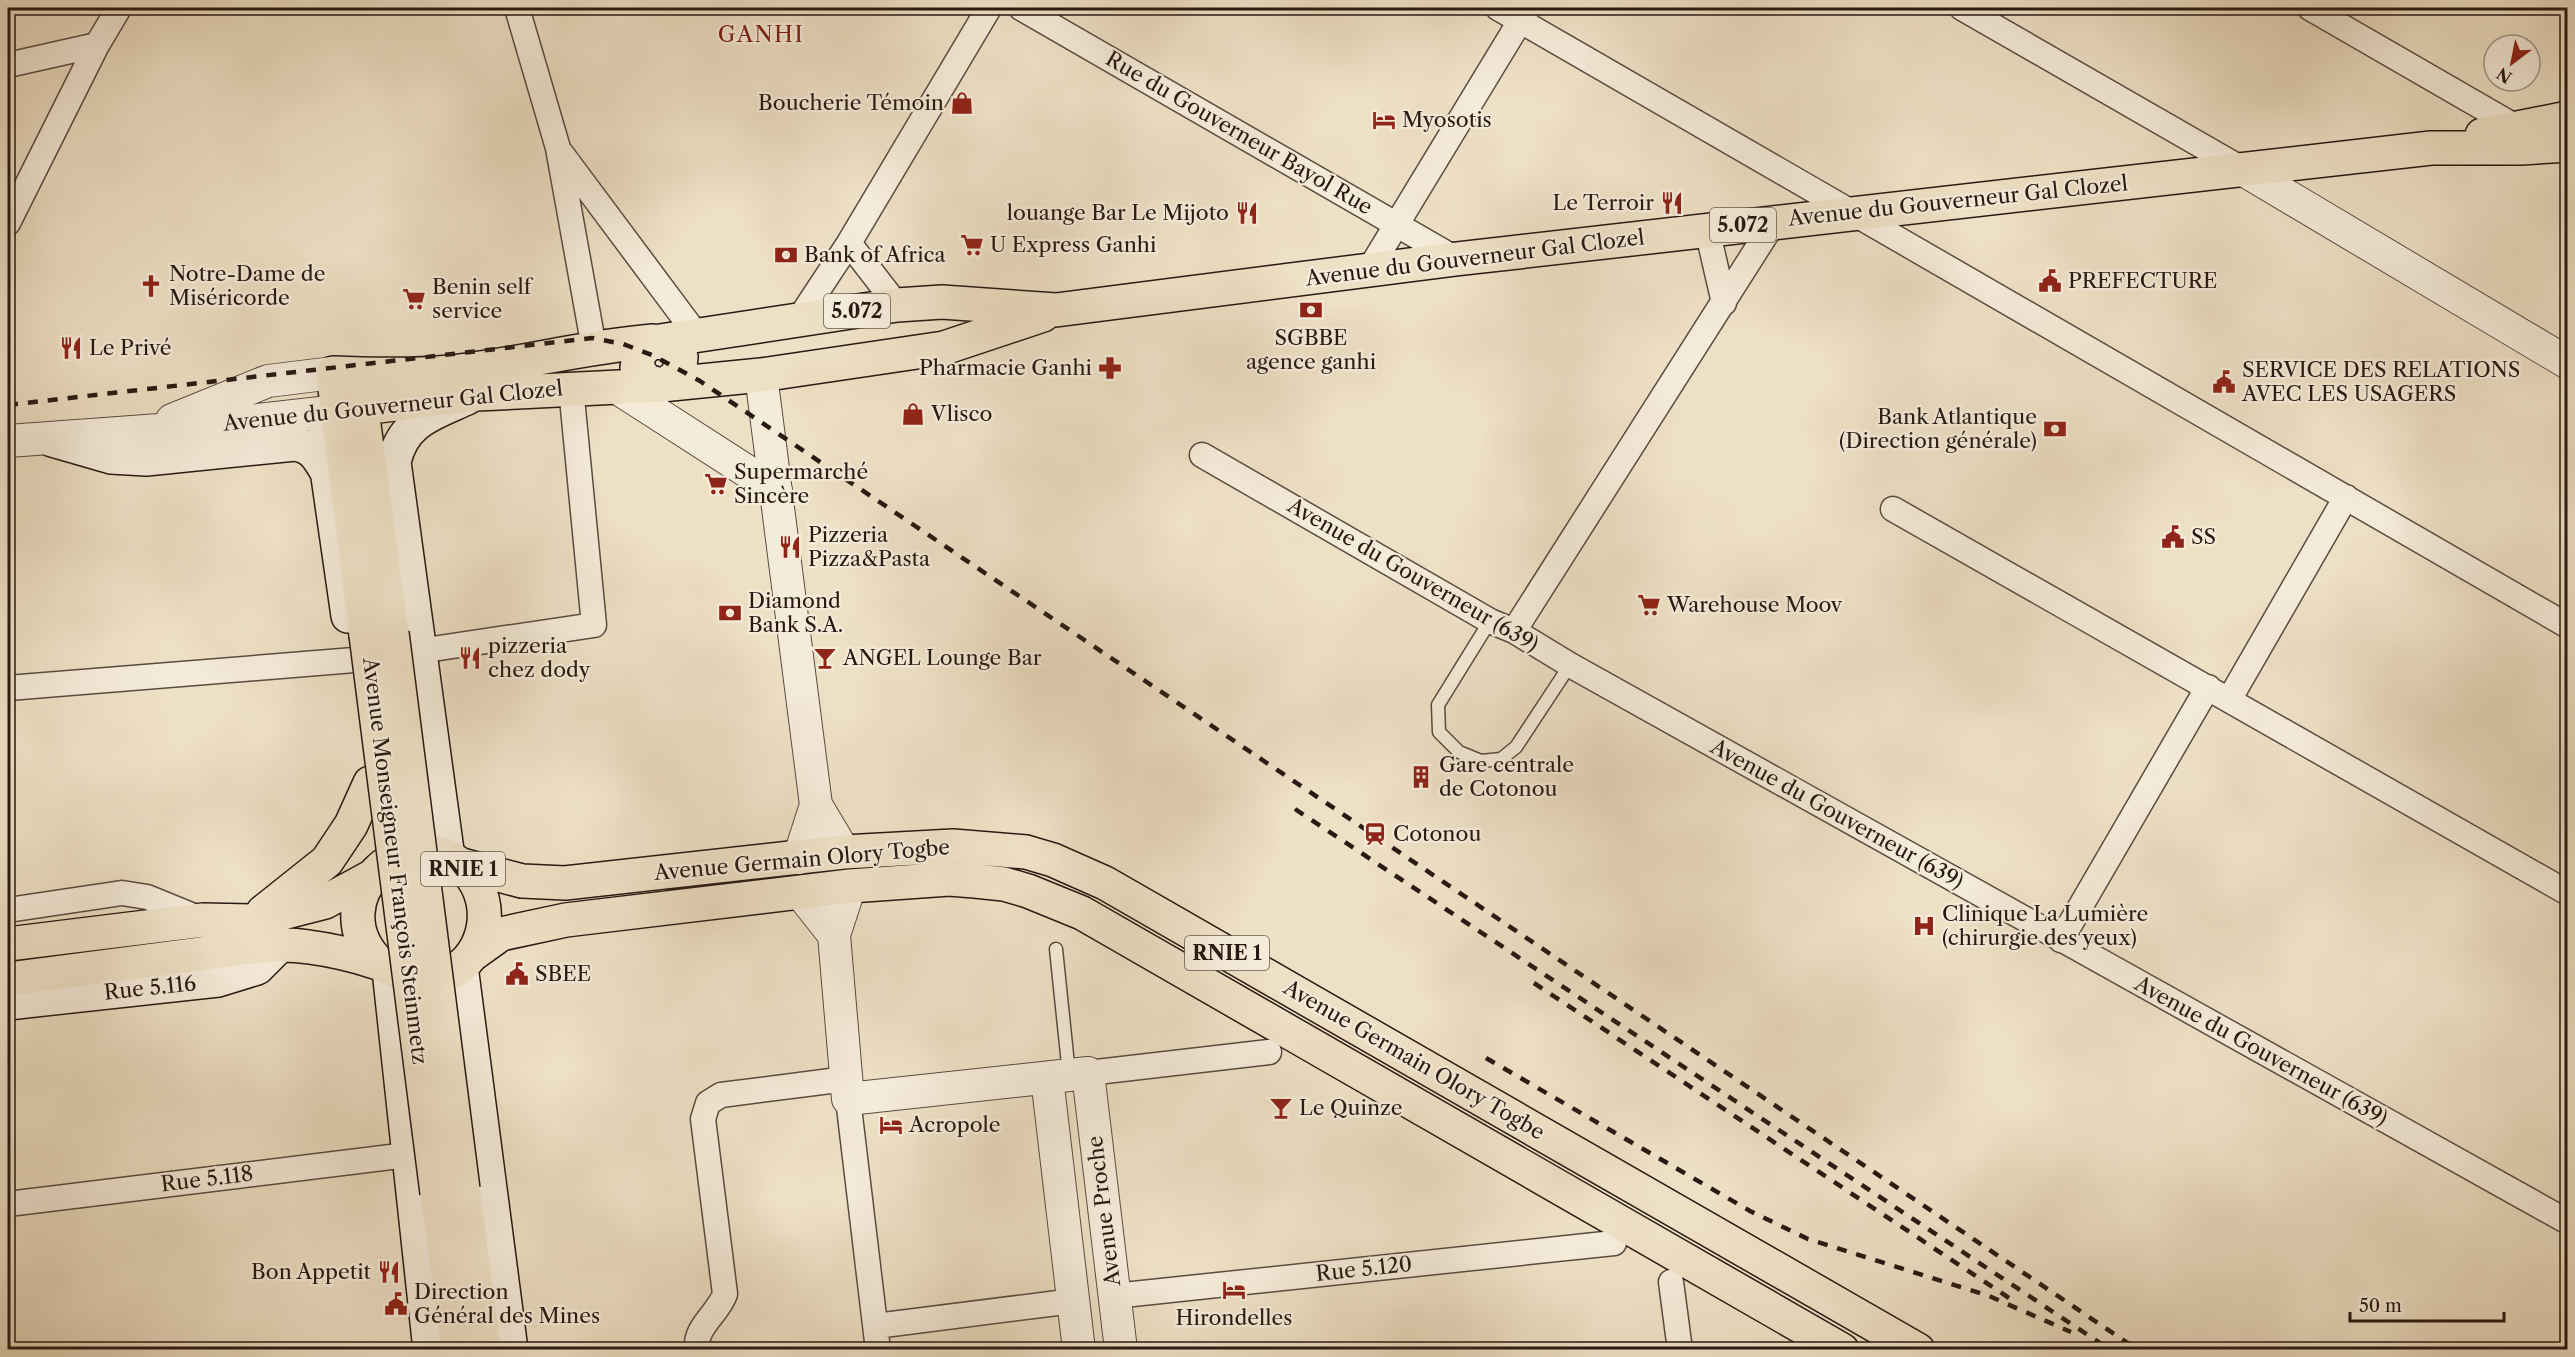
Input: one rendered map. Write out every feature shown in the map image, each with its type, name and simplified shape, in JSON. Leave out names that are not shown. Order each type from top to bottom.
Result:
[{"type":"main road","points":[[2431,147],[2516,127],[2568,118]]},
{"type":"main road","points":[[2431,147],[2521,148],[2568,145]]},
{"type":"main road","name":"Avenue du Gouverneur Gal Clozel","points":[[345,373],[464,370],[594,348],[657,341],[897,305],[942,302],[1056,310],[1707,229],[2431,147]]},
{"type":"main road","name":"Avenue du Gouverneur Gal Clozel","points":[[350,411],[477,394],[662,385],[761,375],[944,348],[1056,310]]},
{"type":"main road","points":[[657,341],[640,350],[637,366],[642,378],[662,385]]},
{"type":"main road","name":"Avenue Monseigneur François Steinmetz","points":[[345,373],[383,645],[450,1191],[458,1350]]},
{"type":"main road","name":"Avenue Monseigneur François Steinmetz","points":[[374,873],[378,845],[370,783],[383,645],[394,462],[403,436],[426,417],[477,394]]},
{"type":"main road","points":[[368,446],[376,424],[383,414],[412,403]]},
{"type":"main road","name":"Avenue Monseigneur François Steinmetz","points":[[350,411],[368,446],[383,645]]},
{"type":"main road","name":"Avenue Monseigneur François Steinmetz","points":[[350,411],[324,434],[327,472],[453,861]]},
{"type":"main road","points":[[52,440],[111,457],[146,459],[296,444],[306,446],[315,452],[327,472]]},
{"type":"main road","points":[[251,921],[327,861],[351,825],[370,783]]},
{"type":"main road","name":"Avenue Germain Olory Togbe","points":[[453,861],[522,881],[565,883],[844,852],[953,846],[1006,849],[1053,860],[1105,883],[1918,1350]]},
{"type":"main road","name":"RNIE 1","points":[[8,944],[203,920],[251,921],[325,902],[396,857],[410,853],[426,852],[453,861],[478,888],[485,908],[484,928],[467,960],[446,975],[421,980],[405,977],[384,967],[334,951],[281,944],[8,980]]},
{"type":"main road","points":[[374,873],[360,898],[358,921],[365,944],[384,967]]},
{"type":"main road","name":"Avenue Germain Olory Togbe","points":[[467,960],[501,934],[557,921],[850,886],[949,879],[985,882],[1028,891],[1082,913],[1842,1350]]},
{"type":"main road","name":"Rue 5.116","points":[[8,1003],[227,978],[257,968],[281,944]]},
{"type":"main road","points":[[467,960],[511,1350]]},
{"type":"main road","name":"Avenue Monseigneur François Steinmetz","points":[[384,967],[430,1350]]},
{"type":"main road","name":"Avenue Monseigneur François Steinmetz","points":[[450,1191],[484,1350]]},
{"type":"street","points":[[8,223],[18,188],[119,8]]},
{"type":"street","points":[[517,8],[558,148],[594,348]]},
{"type":"street","points":[[799,320],[849,243],[989,8]]},
{"type":"street","name":"Rue du Gouverneur Bayol Rue","points":[[1021,8],[1456,259]]},
{"type":"street","points":[[1498,8],[1524,14],[1856,212],[2568,626]]},
{"type":"street","points":[[1962,8],[2242,169],[2568,363]]},
{"type":"street","points":[[2310,8],[2516,127]]},
{"type":"street","points":[[1368,270],[1524,14]]},
{"type":"street","points":[[8,65],[97,45]]},
{"type":"street","points":[[558,148],[696,334]]},
{"type":"street","points":[[1514,631],[1774,222]]},
{"type":"street","points":[[1707,229],[1724,303]]},
{"type":"street","points":[[849,243],[897,305]]},
{"type":"street","name":"Avenue du Gouverneur Gal Clozel","points":[[128,432],[162,423],[268,381],[345,373]]},
{"type":"street","points":[[761,375],[816,805],[844,852]]},
{"type":"street","points":[[616,387],[776,490]]},
{"type":"street","points":[[8,688],[383,645],[594,625],[570,388]]},
{"type":"street","name":"Avenue du Gouverneur Gal Clozel","points":[[8,441],[52,440],[350,411]]},
{"type":"street","name":"Avenue du Gouverneur (639)","points":[[1202,455],[1490,621],[1514,631],[1570,665],[2568,1222]]},
{"type":"street","points":[[2229,700],[2346,497]]},
{"type":"street","points":[[1893,509],[2568,892]]},
{"type":"street","points":[[2061,940],[2208,687]]},
{"type":"street","points":[[799,858],[816,805]]},
{"type":"street","points":[[850,886],[834,935],[847,1089],[879,1350]]},
{"type":"street","points":[[800,892],[834,935]]},
{"type":"street","points":[[8,910],[129,893],[147,897],[203,920]]},
{"type":"street","points":[[697,1350],[700,1330],[720,1307],[725,1294],[703,1119],[708,1103],[721,1095],[1068,1075],[1269,1052]]},
{"type":"street","name":"Avenue Proche","points":[[1068,1075],[1114,1296],[1121,1350]]},
{"type":"street","name":"Avenue Proche","points":[[1068,1075],[1073,1301],[1078,1350]]},
{"type":"street","name":"Rue 5.118","points":[[8,1204],[407,1155]]},
{"type":"street","name":"Rue 5.120","points":[[1114,1296],[1614,1243]]},
{"type":"street","points":[[1671,1282],[1680,1350]]},
{"type":"street","points":[[876,1326],[1073,1301]]},
{"type":"lane","points":[[1490,621],[1438,705],[1439,732],[1460,752],[1481,761],[1501,759],[1516,747],[1570,665]]},
{"type":"lane","points":[[1056,949],[1068,1075]]},
{"type":"railway","points":[[8,405],[592,338],[623,344],[652,355],[700,381],[2138,1350]]},
{"type":"railway","points":[[1295,809],[2109,1349]]},
{"type":"railway","points":[[1534,983],[2009,1298]]},
{"type":"railway","points":[[1486,1058],[1750,1211],[1808,1239],[1989,1296],[2071,1332]]},
{"type":"place","name":"Boucherie Témoin","points":[[962,103]]},
{"type":"place","name":"Myosotis","points":[[1384,120]]},
{"type":"place","name":"Le Terroir","points":[[1672,203]]},
{"type":"place","name":"louange Bar Le Mijoto","points":[[1247,213]]},
{"type":"place","name":"U Express Ganhi","points":[[972,245]]},
{"type":"place","name":"Bank of Africa","points":[[786,255]]},
{"type":"place","name":"PREFECTURE","points":[[2050,281]]},
{"type":"place","name":"Notre-Dame de Miséricorde","points":[[151,286]]},
{"type":"place","name":"Benin self service","points":[[414,299]]},
{"type":"place","name":"SGBBE agence ganhi","points":[[1311,310]]},
{"type":"place","name":"Le Privé","points":[[71,348]]},
{"type":"place","name":"Pharmacie Ganhi","points":[[1110,368]]},
{"type":"place","name":"SERVICE DES RELATIONS AVEC LES USAGERS","points":[[2224,382]]},
{"type":"place","name":"Vlisco","points":[[913,414]]},
{"type":"place","name":"Bank Atlantique (Direction générale)","points":[[2055,429]]},
{"type":"place","name":"Supermarché Sincère","points":[[716,484]]},
{"type":"place","name":"SS","points":[[2173,537]]},
{"type":"place","name":"Pizzeria Pizza&Pasta","points":[[790,547]]},
{"type":"place","name":"Warehouse Moov","points":[[1649,605]]},
{"type":"place","name":"Diamond Bank S.A.","points":[[730,613]]},
{"type":"place","name":"pizzeria chez dody","points":[[470,658]]},
{"type":"place","name":"ANGEL Lounge Bar","points":[[825,658]]},
{"type":"place","name":"Gare centrale de Cotonou","points":[[1421,777]]},
{"type":"place","name":"Cotonou","points":[[1375,834]]},
{"type":"place","name":"Clinique La Lumière (chirurgie des yeux)","points":[[1924,926]]},
{"type":"place","name":"SBEE","points":[[517,974]]},
{"type":"place","name":"Le Quinze","points":[[1281,1108]]},
{"type":"place","name":"Acropole","points":[[891,1125]]},
{"type":"place","name":"Bon Appetit","points":[[389,1272]]},
{"type":"place","name":"Hirondelles","points":[[1234,1290]]},
{"type":"place","name":"Direction Général des Mines","points":[[396,1304]]},
{"type":"district","name":"GANHI","points":[[761,34]]}]
